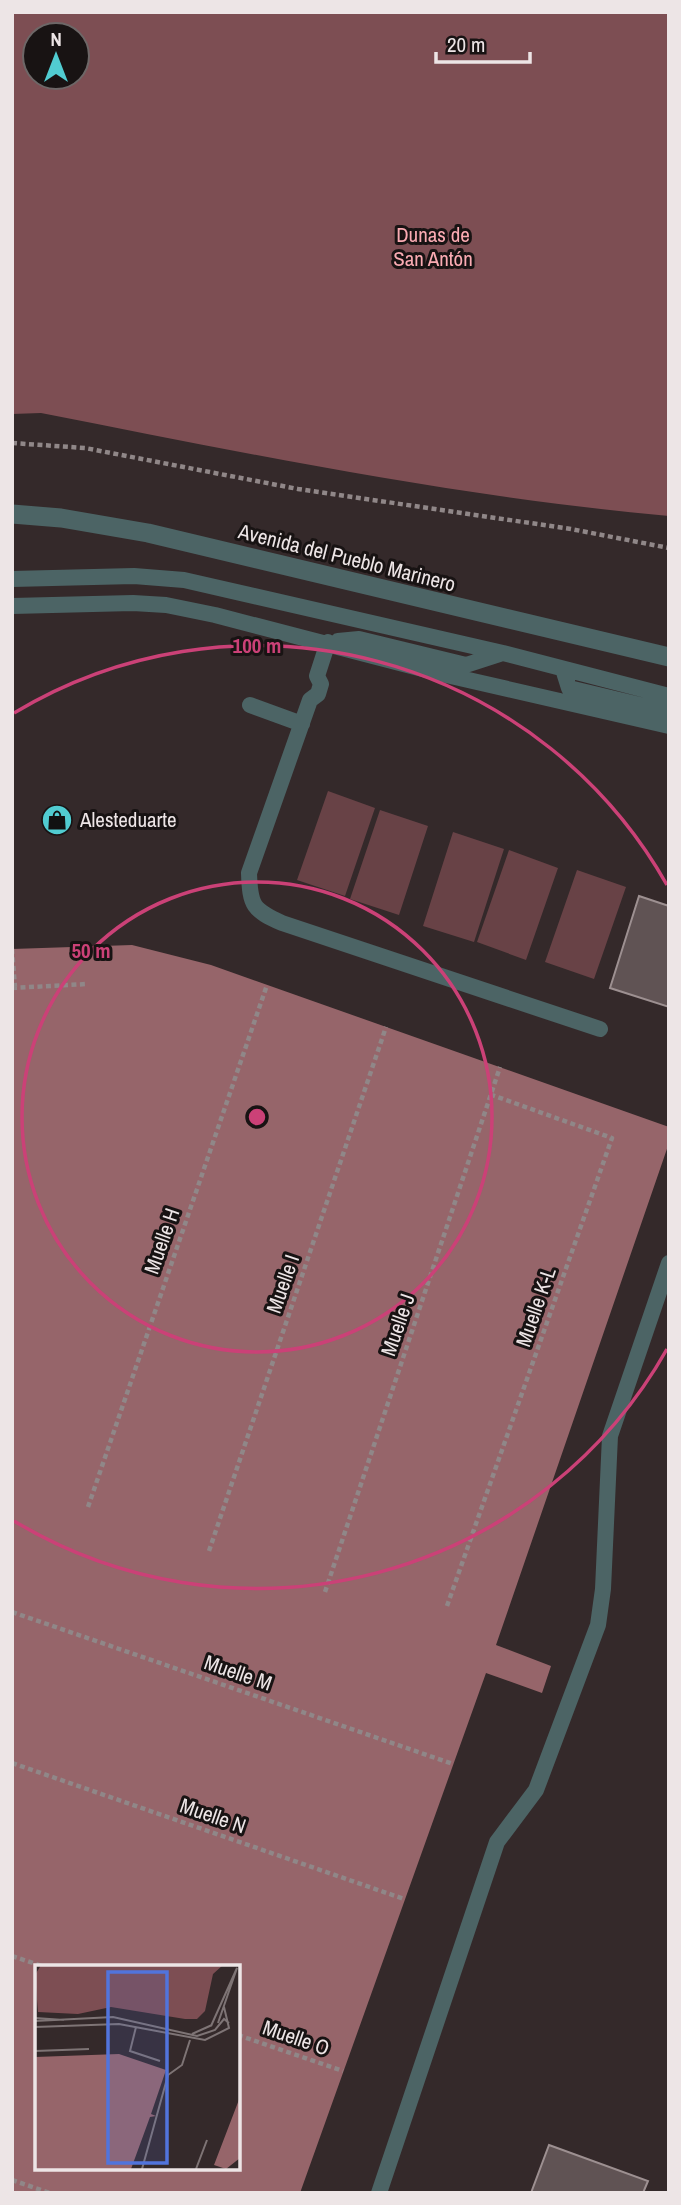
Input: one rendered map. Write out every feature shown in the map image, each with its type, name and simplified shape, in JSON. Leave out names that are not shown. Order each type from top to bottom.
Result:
[{"type":"street","name":"Avenida del Pueblo Marinero","points":[[12,514],[61,518],[148,533],[669,657]]},
{"type":"lane","points":[[12,579],[134,576],[184,580],[503,653],[669,696]]},
{"type":"lane","points":[[12,606],[133,603],[166,605],[328,642],[442,674],[669,726]]},
{"type":"lane","points":[[328,642],[359,639],[466,665],[503,653]]},
{"type":"lane","points":[[328,642],[317,676],[321,684],[318,694],[310,701],[249,873],[250,897],[256,908],[282,923],[600,1029]]},
{"type":"lane","points":[[563,669],[569,688],[669,712]]},
{"type":"lane","points":[[250,705],[302,724]]},
{"type":"lane","points":[[379,2193],[497,1842],[536,1790],[598,1625],[603,1589],[610,1436],[669,1263]]},
{"type":"path","points":[[12,443],[85,447],[298,489],[571,529],[669,548]]},
{"type":"path","points":[[12,949],[14,987],[87,984]]},
{"type":"path","name":"Muelle H","points":[[88,1507],[267,985]]},
{"type":"path","name":"Muelle I","points":[[209,1551],[386,1027]]},
{"type":"path","name":"Muelle J","points":[[325,1592],[500,1067]]},
{"type":"path","name":"Muelle K-L","points":[[447,1606],[612,1139],[492,1095]]},
{"type":"path","name":"Muelle M","points":[[12,1612],[453,1764]]},
{"type":"path","name":"Muelle N","points":[[12,1763],[404,1899]]},
{"type":"path","points":[[12,1956],[39,1965]]},
{"type":"path","name":"Muelle O","points":[[240,2036],[343,2071]]},
{"type":"path","points":[[12,2180],[50,2193]]},
{"type":"shaded area","points":[[328,791],[375,808],[345,896],[297,880]]},
{"type":"shaded area","points":[[380,810],[428,826],[399,915],[350,899]]},
{"type":"shaded area","points":[[453,832],[504,849],[474,942],[423,926]]},
{"type":"shaded area","points":[[509,850],[558,868],[526,960],[477,942]]},
{"type":"shaded area","points":[[577,870],[626,887],[594,979],[545,962]]},
{"type":"shaded area","points":[[132,945],[211,965],[669,1127],[669,1143],[496,1645],[551,1666],[542,1693],[486,1673],[300,2193],[12,2193],[12,949]]},
{"type":"green space","name":"Dunas de San Antón","points":[[12,12],[669,12],[669,516],[432,486],[275,459],[41,413],[12,414]]},
{"type":"building","points":[[639,896],[669,906],[669,1007],[610,988]]},
{"type":"building","points":[[549,2145],[648,2181],[643,2193],[531,2193]]},
{"type":"place","name":"Alesteduarte","points":[[57,820]]}]
